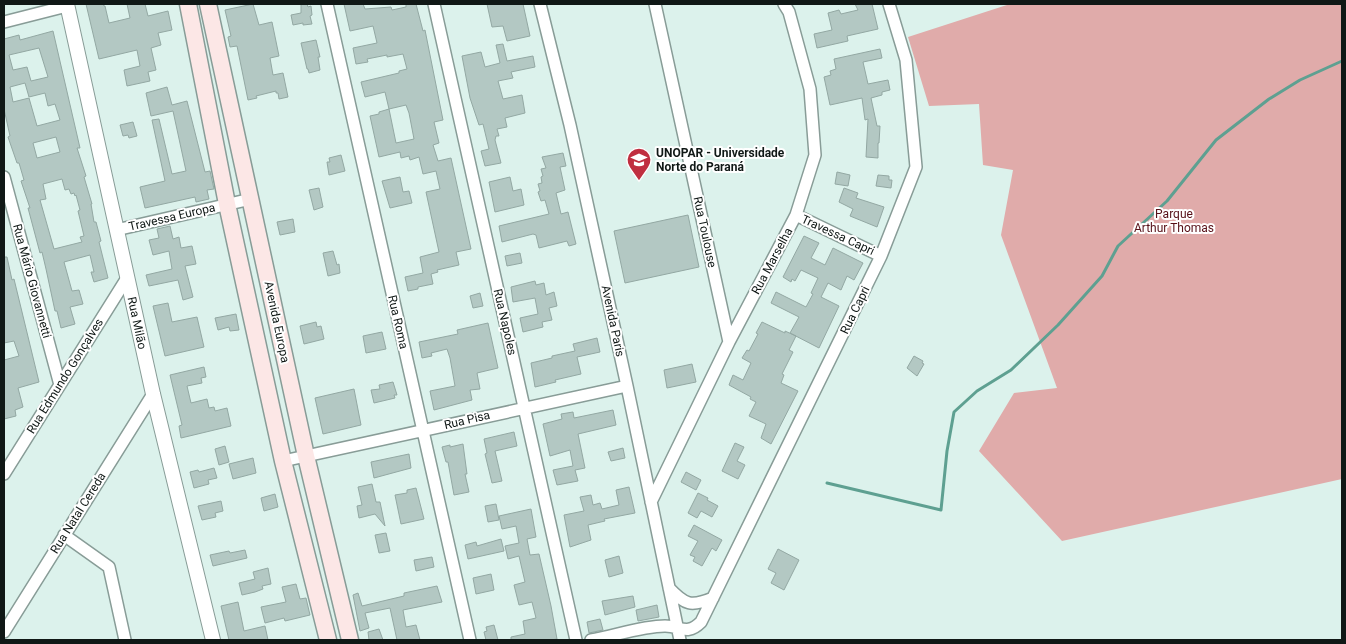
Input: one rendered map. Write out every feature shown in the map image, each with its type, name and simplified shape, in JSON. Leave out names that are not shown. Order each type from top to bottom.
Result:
[{"type":"main road","name":"Avenida Europa","points":[[188,4],[227,204],[283,461],[328,640]]},
{"type":"main road","name":"Avenida Europa","points":[[208,4],[306,456],[350,640]]},
{"type":"street","name":"Rua Roma","points":[[327,4],[470,640]]},
{"type":"street","name":"Rua Napoles","points":[[434,4],[576,640]]},
{"type":"street","name":"Avenida Paris","points":[[540,4],[570,125],[680,640]]},
{"type":"street","name":"Rua Toulouse","points":[[655,4],[729,342]]},
{"type":"street","name":"Rua Marselha","points":[[651,502],[729,342],[796,215],[815,154],[810,89],[789,12],[784,4]]},
{"type":"street","name":"Rua Capri","points":[[591,640],[652,628],[677,627],[685,630],[695,628],[701,622],[881,256],[916,166],[906,60],[889,4]]},
{"type":"street","points":[[4,22],[67,5]]},
{"type":"street","name":"Rua Milão","points":[[67,5],[153,394],[213,640]]},
{"type":"street","name":"Rua Mário Giovannetti","points":[[4,177],[60,385]]},
{"type":"street","name":"Travessa Europa","points":[[116,230],[251,199]]},
{"type":"street","name":"Travessa Capri","points":[[796,215],[881,256]]},
{"type":"street","name":"Rua Edmundo Gonçalves","points":[[4,474],[127,278]]},
{"type":"street","name":"Rua Pisa","points":[[283,461],[627,386]]},
{"type":"street","name":"Rua Natal Cereda","points":[[4,632],[153,394]]},
{"type":"street","points":[[64,535],[109,568],[125,640]]},
{"type":"street","points":[[668,588],[686,603],[694,604],[713,598]]},
{"type":"green space","name":"Parque Arthur Thomas","points":[[1010,4],[1342,4],[1342,479],[1062,541],[979,451],[1014,393],[1057,388],[1001,235],[1013,170],[983,165],[979,104],[929,106],[908,37]]},
{"type":"building","points":[[86,4],[103,4],[109,23],[130,18],[127,4],[145,4],[148,16],[168,11],[172,30],[158,33],[161,45],[151,48],[156,70],[148,72],[150,81],[127,86],[124,70],[140,66],[137,50],[99,59]]},
{"type":"building","points":[[253,4],[259,25],[272,22],[279,56],[270,58],[273,75],[283,73],[288,97],[279,99],[276,91],[248,100],[237,46],[230,47],[228,37],[231,36],[225,10]]},
{"type":"building","points":[[301,4],[307,4],[308,7],[311,6],[312,15],[310,16],[312,24],[293,25],[291,15],[301,13]]},
{"type":"building","points":[[344,4],[363,4],[365,9],[391,7],[392,10],[406,7],[406,4],[416,4],[423,31],[425,30],[443,120],[434,122],[439,143],[433,145],[438,161],[451,158],[471,249],[456,252],[459,265],[437,270],[438,272],[431,274],[433,284],[418,287],[418,289],[408,291],[405,277],[423,273],[420,257],[439,252],[426,192],[440,189],[436,171],[423,174],[419,157],[410,160],[409,156],[401,158],[400,152],[379,157],[370,116],[389,109],[385,92],[365,97],[361,82],[399,73],[399,71],[407,69],[403,54],[367,59],[368,62],[356,64],[353,48],[377,43],[373,26],[350,31]],"holes":[[[406,105],[414,139],[396,143],[389,109]]]},
{"type":"building","points":[[487,4],[523,4],[530,36],[507,41],[503,26],[492,27]]},
{"type":"building","points":[[855,4],[872,4],[878,29],[847,36],[848,41],[817,48],[814,34],[832,30],[828,13],[839,10],[841,14],[858,10]]},
{"type":"building","points":[[53,31],[80,148],[77,148],[86,176],[84,177],[92,204],[94,222],[96,222],[101,241],[99,242],[108,278],[94,282],[91,272],[94,272],[90,255],[64,262],[72,291],[79,290],[83,304],[70,307],[75,324],[61,328],[57,311],[55,311],[42,252],[40,253],[28,208],[30,208],[21,181],[24,180],[8,137],[10,136],[4,109],[4,39],[19,35],[20,40]],"holes":[[[39,48],[48,77],[31,81],[27,67],[13,70],[9,55]],[[25,83],[29,97],[45,93],[48,106],[55,104],[60,120],[37,126],[29,98],[13,102],[10,87]],[[56,137],[60,152],[37,158],[33,143]],[[62,179],[65,190],[69,189],[71,194],[74,193],[76,195],[84,236],[80,237],[82,242],[54,249],[40,200],[46,199],[43,184]]]},
{"type":"building","points":[[316,40],[320,57],[318,57],[320,70],[309,73],[301,43]]},
{"type":"building","points":[[503,44],[507,61],[533,56],[535,67],[511,72],[513,78],[498,81],[503,99],[522,95],[525,113],[505,118],[507,127],[497,129],[499,136],[496,136],[495,140],[501,163],[485,166],[481,151],[489,149],[483,124],[479,125],[470,98],[462,56],[481,52],[485,67],[500,63],[496,45]]},
{"type":"building","points":[[880,49],[882,58],[863,62],[868,84],[888,80],[890,90],[882,92],[882,95],[871,98],[877,126],[880,126],[878,158],[866,157],[868,119],[865,120],[862,98],[830,105],[824,77],[831,75],[830,71],[836,69],[834,59]]},
{"type":"building","points":[[167,87],[172,105],[187,101],[205,172],[210,171],[214,189],[207,190],[209,199],[196,202],[195,197],[145,208],[140,187],[165,181],[152,120],[159,119],[172,174],[186,171],[173,111],[151,116],[146,93]]},
{"type":"building","points":[[133,122],[137,136],[129,138],[128,135],[123,136],[120,125]]},
{"type":"building","points":[[563,153],[566,166],[560,167],[565,190],[556,193],[561,214],[568,212],[576,244],[569,246],[567,241],[539,248],[536,235],[533,234],[502,242],[499,226],[549,214],[545,200],[541,201],[538,192],[540,191],[538,184],[542,183],[541,177],[543,176],[541,169],[546,168],[542,157]]},
{"type":"building","points":[[341,155],[345,171],[329,175],[327,162],[330,162],[329,158]]},
{"type":"building","points":[[837,172],[850,175],[848,186],[835,184]]},
{"type":"building","points":[[878,175],[889,176],[889,180],[892,180],[891,188],[876,186]]},
{"type":"building","points":[[400,177],[403,192],[409,191],[412,203],[390,208],[382,181]]},
{"type":"building","points":[[510,177],[513,191],[521,189],[524,205],[495,212],[489,182]]},
{"type":"building","points":[[319,188],[323,207],[314,210],[309,190]]},
{"type":"building","points":[[844,188],[858,193],[856,198],[884,207],[877,227],[850,216],[853,209],[839,202]]},
{"type":"building","points":[[688,215],[699,267],[625,283],[614,231]]},
{"type":"building","points":[[293,219],[295,232],[280,235],[277,222]]},
{"type":"building","points":[[170,226],[173,239],[179,237],[181,248],[192,246],[196,264],[185,266],[193,297],[183,300],[178,280],[149,286],[146,275],[172,269],[169,251],[153,255],[149,240],[159,238],[157,229]]},
{"type":"building","points":[[804,236],[819,243],[811,258],[825,265],[833,248],[863,263],[854,280],[847,276],[841,290],[828,283],[821,297],[839,306],[819,348],[790,333],[799,317],[771,303],[776,292],[806,307],[813,294],[811,293],[818,278],[801,270],[795,281],[792,279],[791,282],[783,277]]},
{"type":"building","points":[[333,251],[337,265],[339,264],[340,273],[328,276],[323,253]]},
{"type":"building","points":[[520,253],[522,263],[507,266],[505,256]]},
{"type":"building","points":[[4,257],[7,257],[12,280],[14,279],[39,382],[18,388],[23,407],[15,410],[16,416],[4,419],[4,360],[19,356],[14,341],[4,343]]},
{"type":"building","points":[[535,281],[536,285],[544,283],[546,295],[554,292],[557,306],[549,308],[552,320],[542,322],[543,327],[523,332],[520,318],[538,314],[535,298],[513,302],[511,287]]},
{"type":"building","points":[[480,293],[483,306],[473,308],[470,296]]},
{"type":"building","points":[[168,303],[172,322],[197,317],[204,347],[165,356],[153,306]]},
{"type":"building","points":[[236,314],[239,330],[230,331],[229,327],[218,330],[215,318]]},
{"type":"building","points":[[316,322],[317,327],[321,326],[324,339],[304,344],[300,326]]},
{"type":"building","points":[[762,322],[796,336],[789,350],[793,352],[782,374],[784,375],[781,383],[798,391],[771,444],[761,438],[766,424],[749,416],[756,402],[750,399],[751,397],[729,385],[733,375],[743,380],[751,363],[742,358],[747,350],[749,351]]},
{"type":"building","points":[[488,323],[498,368],[477,373],[480,389],[470,390],[472,400],[434,410],[430,391],[455,386],[450,358],[447,349],[431,353],[432,356],[422,358],[419,342],[458,334],[457,330]]},
{"type":"building","points":[[382,332],[386,349],[366,353],[363,336]]},
{"type":"building","points":[[597,338],[600,352],[577,357],[581,374],[535,387],[531,363],[575,351],[573,344]]},
{"type":"building","points":[[914,356],[923,361],[922,363],[924,364],[917,376],[907,368]]},
{"type":"building","points":[[692,364],[696,382],[667,388],[664,370]]},
{"type":"building","points":[[204,367],[206,377],[201,378],[202,383],[187,386],[191,403],[207,399],[209,408],[214,407],[215,411],[227,408],[231,426],[181,438],[179,426],[182,425],[170,375]]},
{"type":"building","points":[[393,382],[397,395],[394,395],[395,398],[374,403],[371,390],[380,389],[379,385]]},
{"type":"building","points":[[354,389],[361,425],[323,434],[315,398]]},
{"type":"building","points":[[613,410],[616,425],[578,434],[585,468],[575,470],[578,481],[557,485],[553,470],[573,466],[570,450],[550,456],[543,424],[562,419],[561,414],[573,412],[574,418]]},
{"type":"building","points":[[514,432],[517,446],[495,451],[502,481],[492,483],[485,454],[487,453],[484,439]]},
{"type":"building","points":[[735,443],[744,447],[737,461],[745,465],[738,479],[722,471]]},
{"type":"building","points":[[463,444],[467,474],[465,474],[469,492],[454,495],[448,462],[446,462],[442,447]]},
{"type":"building","points":[[225,446],[229,462],[219,465],[215,449]]},
{"type":"building","points":[[623,448],[625,458],[611,461],[608,452]]},
{"type":"building","points":[[409,454],[411,468],[374,478],[371,462]]},
{"type":"building","points":[[253,458],[256,473],[233,479],[229,464]]},
{"type":"building","points":[[214,468],[217,478],[208,480],[209,484],[194,488],[190,472]]},
{"type":"building","points":[[686,472],[701,480],[696,490],[681,482]]},
{"type":"building","points":[[372,484],[376,502],[380,502],[385,526],[375,514],[359,518],[357,506],[362,505],[358,487]]},
{"type":"building","points":[[629,487],[635,513],[604,519],[605,521],[588,525],[591,540],[570,547],[564,515],[584,511],[580,497],[591,495],[593,505],[600,503],[602,509],[619,505],[616,490]]},
{"type":"building","points":[[416,488],[424,519],[401,524],[395,495],[407,493],[407,490]]},
{"type":"building","points":[[698,493],[718,506],[712,517],[701,511],[697,518],[688,513]]},
{"type":"building","points":[[275,494],[278,507],[264,511],[261,498]]},
{"type":"building","points":[[221,501],[223,511],[215,513],[216,517],[202,520],[198,506]]},
{"type":"building","points":[[496,504],[499,520],[488,522],[485,506]]},
{"type":"building","points":[[531,509],[536,537],[527,539],[530,555],[539,554],[557,639],[511,640],[511,637],[525,634],[523,621],[536,618],[532,602],[519,605],[514,585],[525,582],[519,556],[508,559],[505,546],[519,543],[516,526],[502,529],[499,516]]},
{"type":"building","points":[[694,525],[722,540],[716,551],[712,548],[702,566],[693,561],[695,557],[690,555],[698,541],[688,536]]},
{"type":"building","points":[[386,533],[390,551],[379,553],[375,535]]},
{"type":"building","points":[[501,539],[504,551],[468,559],[465,545],[476,542],[477,546]]},
{"type":"building","points":[[778,549],[799,560],[784,590],[771,583],[776,573],[768,569]]},
{"type":"building","points":[[245,550],[247,558],[213,566],[210,555]]},
{"type":"building","points":[[619,556],[623,573],[609,577],[605,560]]},
{"type":"building","points":[[432,557],[434,567],[416,571],[414,560]]},
{"type":"building","points":[[268,568],[271,584],[262,586],[263,589],[242,595],[239,583],[255,579],[253,572]]},
{"type":"building","points":[[491,574],[494,590],[476,594],[473,578]]},
{"type":"building","points":[[296,584],[300,599],[306,598],[310,615],[285,621],[284,618],[265,623],[261,607],[286,602],[282,587]]},
{"type":"building","points":[[437,586],[442,602],[403,610],[406,627],[416,625],[420,640],[397,640],[390,608],[365,613],[369,628],[360,631],[353,595],[358,593],[362,606],[404,596],[404,593]]},
{"type":"building","points":[[633,596],[635,607],[605,615],[602,601]]},
{"type":"building","points":[[238,602],[244,631],[265,626],[268,640],[229,640],[221,606]]},
{"type":"building","points":[[657,605],[659,617],[638,621],[636,610]]},
{"type":"building","points":[[600,619],[603,630],[589,633],[587,622]]},
{"type":"building","points":[[494,625],[498,640],[486,640],[484,632],[487,631],[486,627]]},
{"type":"building","points":[[379,629],[383,640],[369,640],[368,632]]},
{"type":"waterway","points":[[827,483],[941,510],[947,451],[954,412],[977,391],[1011,370],[1058,325],[1102,276],[1118,246],[1167,201],[1216,140],[1269,99],[1300,80],[1342,61]]},
{"type":"place","name":"UNOPAR - Universidade Norte do Paraná","points":[[639,181]]}]
